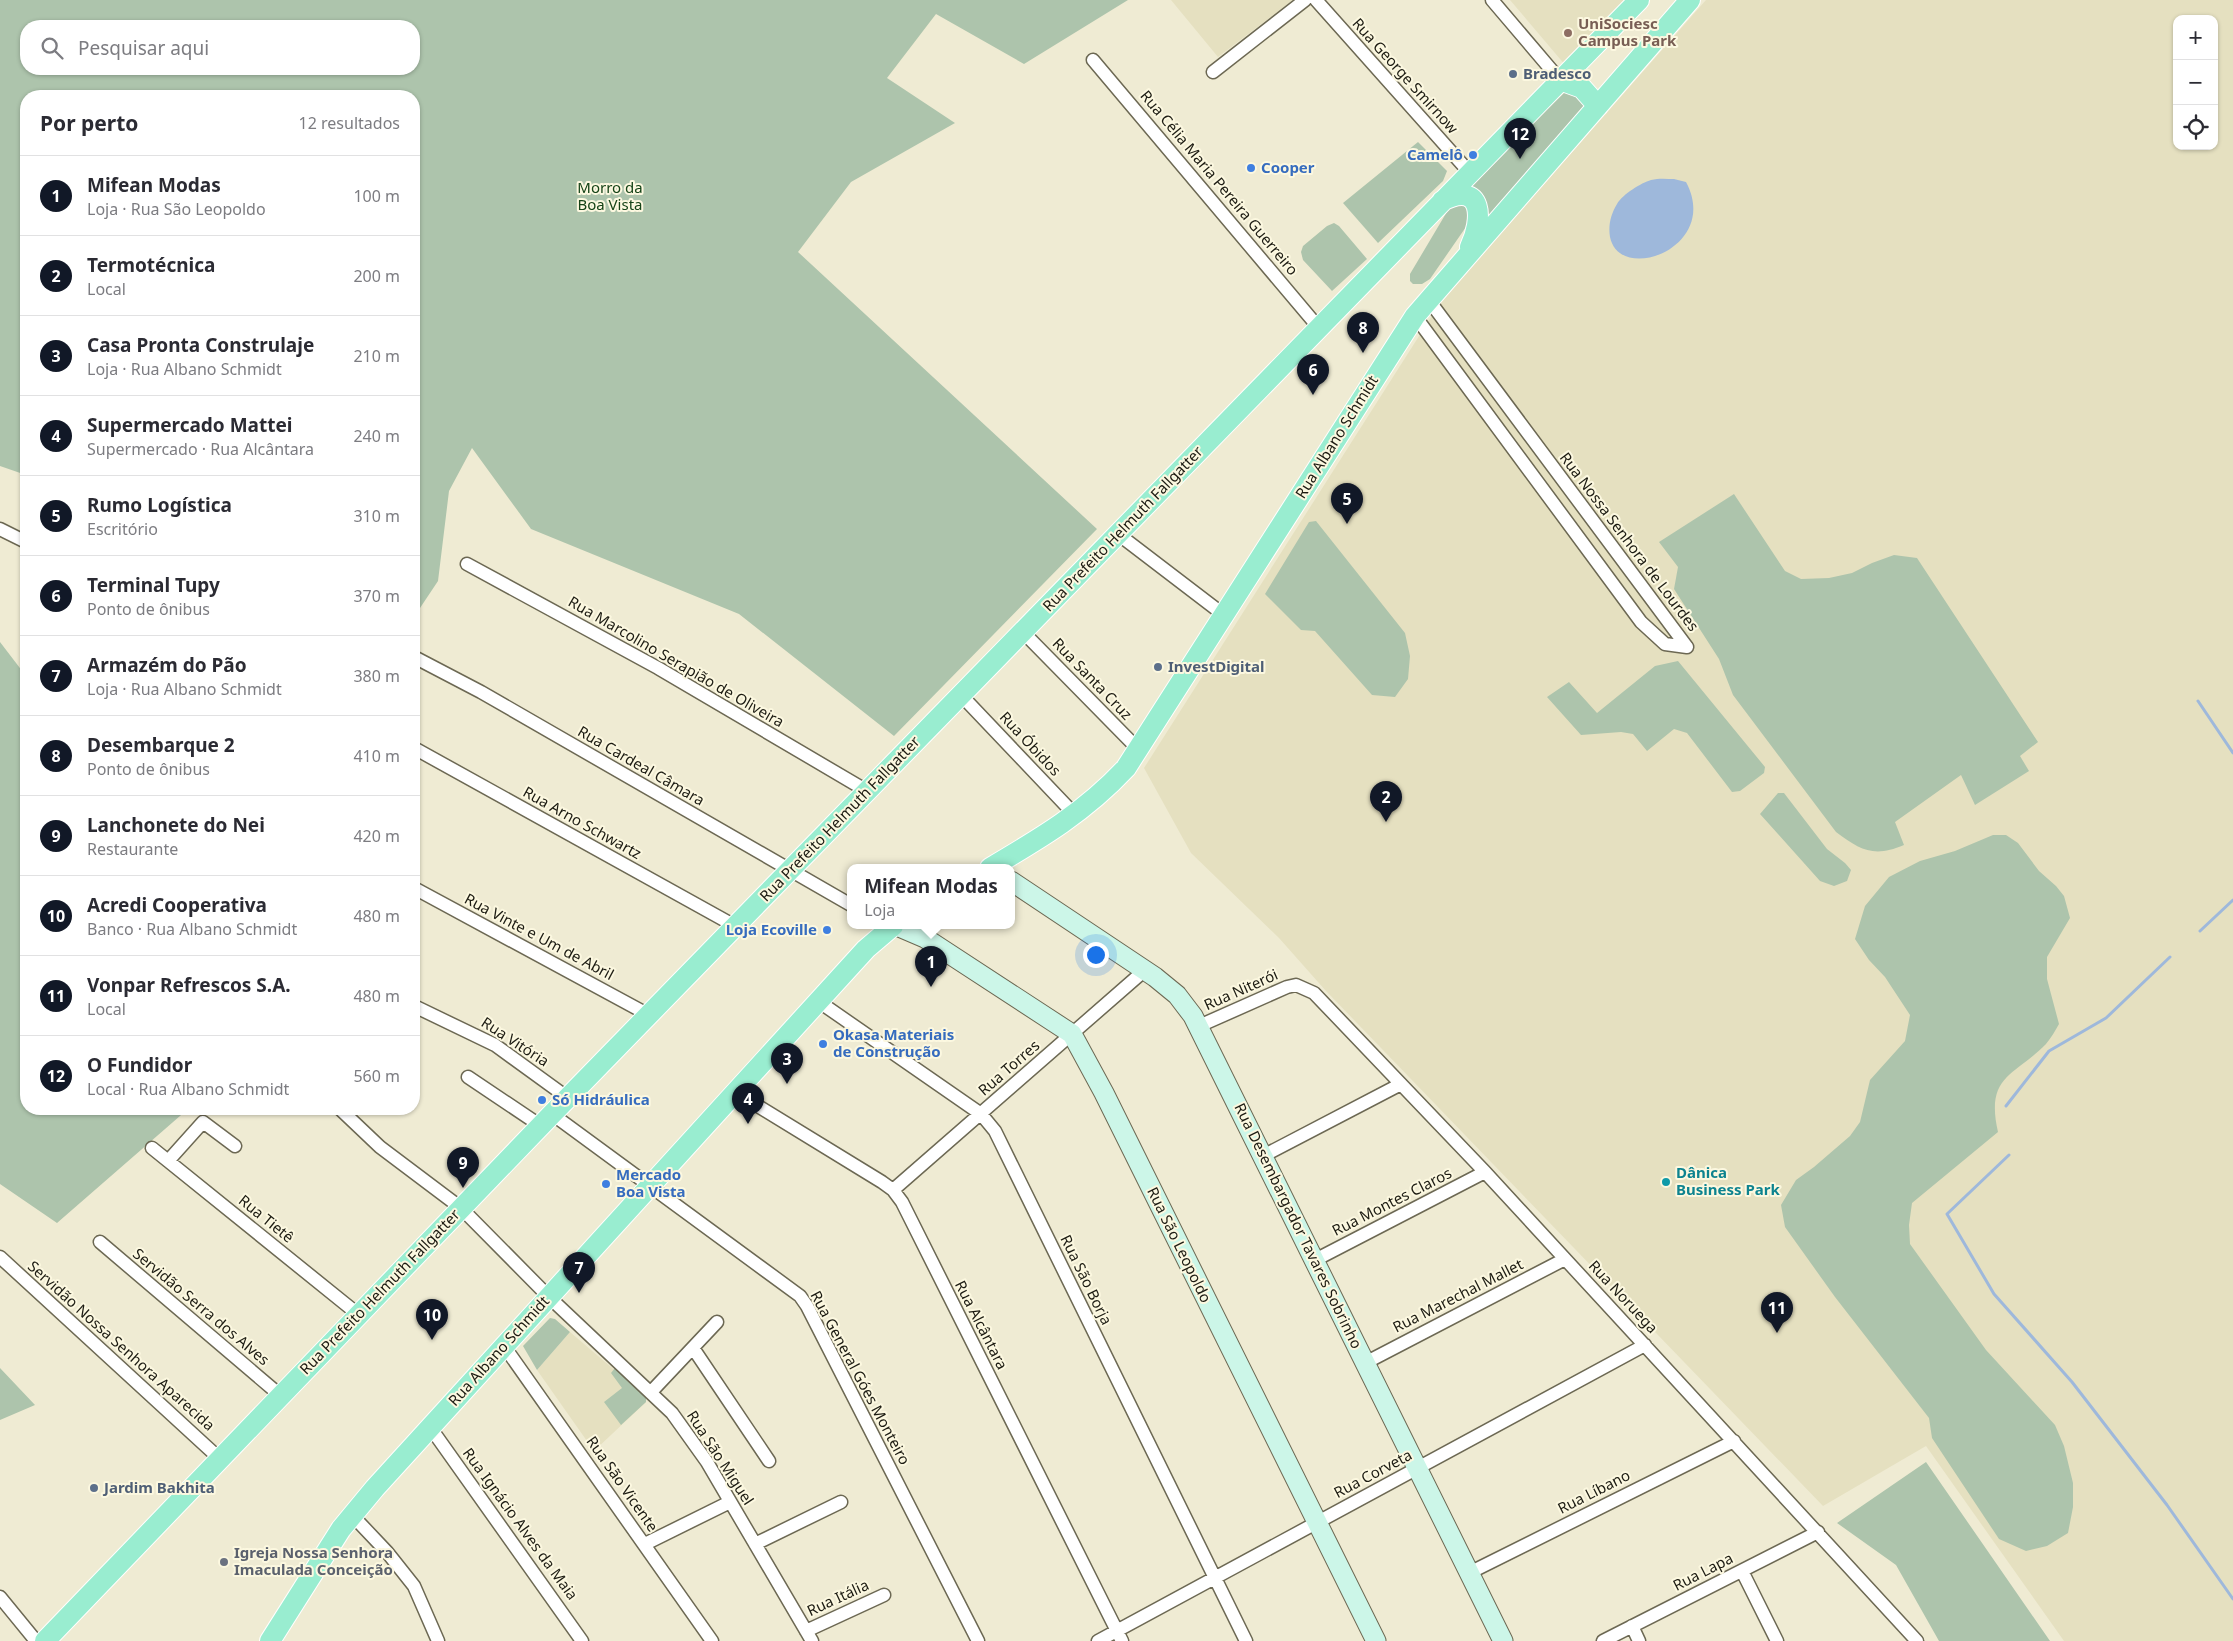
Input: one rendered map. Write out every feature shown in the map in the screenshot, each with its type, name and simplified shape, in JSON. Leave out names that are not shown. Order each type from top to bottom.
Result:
[{"type":"main road","name":"Rua Prefeito Helmuth Fallgatter","points":[[45,1641],[546,1120],[1639,0]]},
{"type":"main road","name":"Rua Albano Schmidt","points":[[997,864],[1075,816],[1111,784],[1139,750],[1415,316],[1690,0]]},
{"type":"main road","points":[[1560,80],[1582,88],[1598,106]]},
{"type":"main road","points":[[1442,201],[1456,196],[1467,196],[1476,202],[1478,208],[1479,221],[1475,236],[1462,262]]},
{"type":"main road","name":"Rua Albano Schmidt","points":[[277,1638],[307,1581],[352,1515],[548,1296],[818,1001],[866,949],[889,929]]},
{"type":"street","points":[[1213,72],[1305,0]]},
{"type":"street","name":"Rua George Smirnow","points":[[1316,0],[1470,173]]},
{"type":"street","points":[[1492,0],[1560,80]]},
{"type":"street","name":"Rua Célia Maria Pereira Guerreiro","points":[[1094,60],[1319,328]]},
{"type":"street","name":"Rua Nossa Senhora de Lourdes","points":[[1415,316],[1641,622],[1656,638],[1666,644],[1687,647],[1428,299]]},
{"type":"street","points":[[0,529],[20,539]]},
{"type":"street","points":[[1118,534],[1224,615]]},
{"type":"street","points":[[1586,546],[1602,534]]},
{"type":"street","name":"Rua Marcolino Serapião de Oliveira","points":[[467,564],[658,668],[867,791]]},
{"type":"street","name":"Rua Santa Cruz","points":[[1023,632],[1139,750]]},
{"type":"street","name":"Rua Cardeal Câmara","points":[[420,660],[481,692],[847,903]]},
{"type":"street","name":"Rua Óbidos","points":[[961,694],[1075,816]]},
{"type":"street","name":"Rua Arno Schwartz","points":[[420,751],[735,926]]},
{"type":"street","name":"Rua Desembargador Tavares Sobrinho","points":[[1015,884],[1145,970],[1186,1005],[1199,1026],[1504,1641]]},
{"type":"street","name":"Rua Vinte e Um de Abril","points":[[420,891],[649,1015]]},
{"type":"street","name":"Rua São Leopoldo","points":[[904,929],[925,938],[1072,1034],[1109,1102],[1376,1641]]},
{"type":"street","name":"Rua Torres","points":[[893,1190],[1145,970]]},
{"type":"street","name":"Rua Niterói","points":[[1199,1026],[1277,990],[1296,985]]},
{"type":"street","name":"Rua Noruega","points":[[1296,985],[1314,993],[1485,1172],[1917,1641]]},
{"type":"street","name":"Rua São Borja","points":[[818,1001],[981,1114],[995,1131],[1246,1641]]},
{"type":"street","name":"Rua Vitória","points":[[420,1009],[495,1045],[568,1098]]},
{"type":"street","name":"Rua General Góes Monteiro","points":[[468,1077],[546,1120],[650,1186],[791,1288],[807,1306],[978,1641]]},
{"type":"street","points":[[1263,1156],[1401,1084]]},
{"type":"street","name":"Rua Alcântara","points":[[735,1092],[893,1190],[902,1202],[1119,1636]]},
{"type":"street","name":"Rua São Miguel","points":[[346,1115],[380,1146],[461,1208],[548,1296],[651,1392],[680,1423],[696,1445],[809,1636]]},
{"type":"street","points":[[168,1161],[203,1122],[235,1146]]},
{"type":"street","name":"Rua Tietê","points":[[152,1148],[359,1315]]},
{"type":"street","name":"Rua Montes Claros","points":[[1315,1260],[1485,1172]]},
{"type":"street","name":"Servidão Serra dos Alves","points":[[100,1242],[281,1396]]},
{"type":"street","name":"Servidão Nossa Senhora Aparecida","points":[[0,1257],[220,1459]]},
{"type":"street","name":"Rua Marechal Mallet","points":[[1365,1362],[1565,1258]]},
{"type":"street","points":[[651,1392],[717,1322]]},
{"type":"street","name":"Rua Corveta","points":[[1098,1641],[1119,1636],[1215,1578],[1645,1345]]},
{"type":"street","name":"Rua São Vicente","points":[[504,1346],[712,1641]]},
{"type":"street","points":[[693,1348],[769,1461]]},
{"type":"street","name":"Rua Ignácio Alves da Maia","points":[[430,1427],[582,1641]]},
{"type":"street","name":"Rua Líbano","points":[[1470,1573],[1734,1441]]},
{"type":"street","points":[[645,1544],[730,1502]]},
{"type":"street","points":[[755,1544],[841,1502]]},
{"type":"street","points":[[352,1515],[387,1552],[414,1586],[438,1641]]},
{"type":"street","name":"Rua Lapa","points":[[1603,1641],[1818,1532]]},
{"type":"street","points":[[1742,1571],[1777,1641]]},
{"type":"street","name":"Rua Itália","points":[[809,1636],[884,1595]]},
{"type":"street","points":[[0,1597],[36,1641]]},
{"type":"street","points":[[1632,1626],[1639,1641]]},
{"type":"shaded area","points":[[1171,0],[1293,0],[1218,57]]},
{"type":"shaded area","name":"UniSociesc Campus Park","points":[[1510,0],[1629,0],[1566,66]]},
{"type":"shaded area","points":[[1706,0],[2233,0],[2233,1641],[2064,1641],[1926,1446],[1823,1506],[1326,991],[1279,938],[1191,853],[1144,768],[1442,300]]},
{"type":"shaded area","points":[[570,1332],[646,1397],[646,1402],[594,1451],[537,1370]]},
{"type":"green space","name":"Morro da Boa Vista","points":[[0,0],[1128,0],[1024,64],[936,14],[887,78],[955,123],[851,182],[798,252],[1097,529],[894,736],[739,614],[531,529],[472,448],[449,491],[438,581],[420,608],[420,90],[20,90],[20,473],[0,466]]},
{"type":"green space","points":[[1565,92],[1574,92],[1587,106],[1485,225],[1462,191]]},
{"type":"green space","points":[[1418,142],[1447,171],[1443,181],[1378,243],[1343,203]]},
{"type":"green space","points":[[1451,205],[1464,205],[1469,213],[1468,224],[1430,279],[1422,284],[1413,284],[1410,281],[1410,274]]},
{"type":"green space","points":[[1334,223],[1339,226],[1367,259],[1332,291],[1303,260],[1301,252],[1303,246],[1327,226]]},
{"type":"green space","points":[[1734,494],[1785,571],[1801,579],[1829,578],[1852,573],[1894,555],[1917,558],[2038,742],[2020,756],[2029,771],[1975,805],[1961,775],[1895,822],[1904,845],[1893,849],[1884,851],[1868,850],[1836,832],[1733,695],[1719,659],[1674,589],[1678,567],[1659,542]]},
{"type":"green space","points":[[1316,521],[1405,633],[1410,656],[1408,679],[1395,697],[1372,695],[1315,631],[1301,630],[1265,594],[1309,522]]},
{"type":"green space","points":[[0,642],[20,668],[20,1115],[181,1115],[57,1223],[0,1184]]},
{"type":"green space","points":[[1678,661],[1765,767],[1764,773],[1740,791],[1732,792],[1687,733],[1674,729],[1647,751],[1633,734],[1621,732],[1581,735],[1547,697],[1569,682],[1597,713],[1655,666]]},
{"type":"green space","points":[[1778,793],[1784,793],[1827,849],[1851,870],[1847,881],[1834,886],[1820,881],[1760,814]]},
{"type":"green space","points":[[1993,835],[2006,835],[2018,843],[2039,871],[2064,896],[2070,918],[2047,957],[2047,979],[2059,1024],[2046,1044],[2005,1079],[1999,1088],[1995,1113],[1998,1132],[1912,1203],[1909,1225],[1910,1244],[1986,1350],[2055,1425],[2064,1446],[2073,1483],[2073,1507],[2068,1533],[2047,1546],[2026,1551],[1999,1539],[1932,1438],[1929,1418],[1835,1297],[1785,1227],[1781,1205],[1796,1180],[1850,1136],[1860,1122],[1870,1080],[1905,1041],[1910,1015],[1885,977],[1869,960],[1855,939],[1865,906],[1889,877],[1920,861],[1955,851]]},
{"type":"green space","points":[[550,1318],[555,1319],[570,1332],[537,1370],[523,1346]]},
{"type":"green space","points":[[0,1368],[35,1405],[0,1420]]},
{"type":"green space","points":[[615,1368],[646,1397],[646,1402],[621,1425],[604,1402],[622,1388],[611,1373]]},
{"type":"green space","points":[[1926,1462],[2050,1641],[1939,1641],[1896,1565],[1837,1523]]},
{"type":"water","points":[[1674,179],[1686,182],[1693,205],[1690,225],[1680,241],[1665,252],[1648,258],[1631,258],[1618,251],[1610,237],[1609,228],[1613,212],[1623,196],[1647,181]]},
{"type":"waterway","points":[[2198,701],[2233,753]]},
{"type":"waterway","points":[[2200,931],[2233,900]]},
{"type":"waterway","points":[[2006,1106],[2049,1051],[2106,1018],[2170,957]]},
{"type":"waterway","points":[[2009,1155],[1947,1214],[1994,1294],[2072,1382],[2167,1505],[2233,1599]]},
{"type":"place","name":"UniSociesc Campus Park","points":[[1568,33]]},
{"type":"place","name":"Bradesco","points":[[1513,74]]},
{"type":"place","name":"Camelô","points":[[1473,155]]},
{"type":"place","name":"O Fundidor","points":[[1520,159]]},
{"type":"place","name":"Cooper","points":[[1251,168]]},
{"type":"place","name":"Desembarque 2","points":[[1363,353]]},
{"type":"place","name":"Terminal Tupy","points":[[1313,395]]},
{"type":"place","name":"Rumo Logística","points":[[1347,524]]},
{"type":"place","name":"InvestDigital","points":[[1158,667]]},
{"type":"place","name":"Termotécnica","points":[[1386,822]]},
{"type":"place","name":"Loja Ecoville","points":[[827,930]]},
{"type":"place","name":"Mifean Modas","points":[[931,987]]},
{"type":"place","name":"Okasa Materiais de Construção","points":[[823,1044]]},
{"type":"place","name":"Casa Pronta Construlaje","points":[[787,1084]]},
{"type":"place","name":"Só Hidráulica","points":[[542,1100]]},
{"type":"place","name":"Supermercado Mattei","points":[[748,1124]]},
{"type":"place","name":"Dânica Business Park","points":[[1666,1182]]},
{"type":"place","name":"Mercado Boa Vista","points":[[606,1184]]},
{"type":"place","name":"Lanchonete do Nei","points":[[463,1188]]},
{"type":"place","name":"Armazém do Pão","points":[[579,1293]]},
{"type":"place","name":"Vonpar Refrescos S.A.","points":[[1777,1333]]},
{"type":"place","name":"Acredi Cooperativa","points":[[432,1340]]},
{"type":"place","name":"Jardim Bakhita","points":[[94,1488]]},
{"type":"place","name":"Igreja Nossa Senhora Imaculada Conceição","points":[[224,1562]]}]
